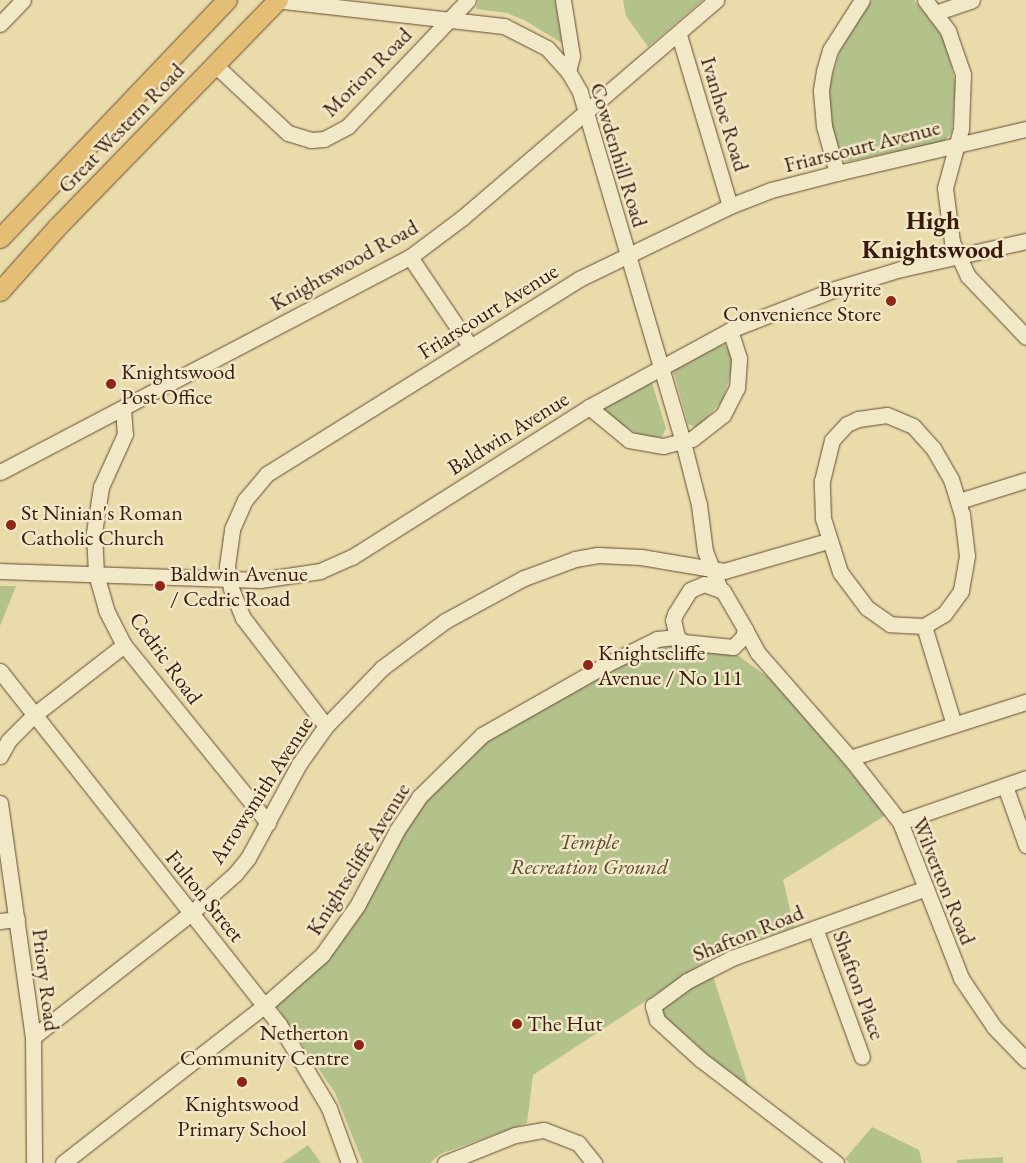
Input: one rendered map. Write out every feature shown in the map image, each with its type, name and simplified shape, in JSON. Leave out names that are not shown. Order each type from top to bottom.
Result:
[{"type":"main road","name":"Great Western Road","points":[[0,238],[227,0]]},
{"type":"main road","name":"Great Western Road","points":[[0,291],[277,0]]},
{"type":"street","points":[[0,24],[23,0]]},
{"type":"street","name":"Cowdenhill Road","points":[[277,0],[331,3],[490,23],[520,32],[547,48],[568,71],[586,112],[700,505],[705,551],[704,570],[690,590]]},
{"type":"street","name":"Morion Road","points":[[215,65],[288,133],[311,140],[324,139],[348,126],[468,0]]},
{"type":"street","points":[[563,0],[572,56],[568,71]]},
{"type":"street","name":"Knightswood Road","points":[[0,472],[410,257],[678,35],[716,0]]},
{"type":"street","points":[[837,173],[824,126],[823,80],[830,50],[862,0]]},
{"type":"street","points":[[925,0],[954,44],[963,74],[964,109],[948,168],[945,203],[958,257],[983,294],[1026,337]]},
{"type":"street","points":[[935,13],[972,0]]},
{"type":"street","name":"Ivanhoe Road","points":[[678,35],[730,206]]},
{"type":"street","name":"Friarscourt Avenue","points":[[326,726],[243,618],[229,580],[228,544],[237,515],[267,474],[470,346],[579,280],[628,254],[730,206],[771,190],[1026,129]]},
{"type":"street","name":"Baldwin Avenue","points":[[0,571],[229,580],[279,579],[335,566],[589,407],[730,330],[835,289],[1026,241]]},
{"type":"street","points":[[410,257],[470,346]]},
{"type":"street","points":[[589,407],[630,440],[663,446],[683,442],[713,425],[731,404],[739,375],[739,358],[730,330]]},
{"type":"street","name":"Cedric Road","points":[[123,408],[125,434],[101,486],[96,509],[96,574],[106,610],[124,645],[268,823]]},
{"type":"street","points":[[867,416],[896,417],[923,436],[942,460],[959,501],[966,556],[961,591],[944,614],[924,626],[903,627],[880,619],[851,589],[828,541],[821,500],[828,450],[848,424],[867,416]]},
{"type":"street","points":[[959,501],[1026,480]]},
{"type":"street","points":[[733,647],[743,637],[745,629],[720,589],[704,570],[828,541]]},
{"type":"street","name":"Arrowsmith Avenue","points":[[33,1037],[191,913],[235,874],[268,823],[299,764],[326,726],[362,686],[413,642],[524,578],[550,567],[598,555],[641,557],[704,570]]},
{"type":"street","points":[[720,589],[704,584],[690,590],[673,620],[677,637],[683,642],[733,647],[758,653]]},
{"type":"street","name":"Knightscliffe Avenue","points":[[63,1163],[264,1005],[333,942],[357,906],[408,813],[450,763],[504,720],[657,639],[673,620]]},
{"type":"street","points":[[924,626],[954,725]]},
{"type":"street","name":"Wilverton Road","points":[[745,629],[758,653],[850,758],[900,822],[961,978],[994,1027],[1026,1060]]},
{"type":"street","name":"Knightscliffe Avenue","points":[[657,639],[677,637]]},
{"type":"street","points":[[0,756],[9,740],[34,715],[124,645]]},
{"type":"street","name":"Fulton Street","points":[[0,671],[264,1005],[304,1060],[329,1108],[347,1156]]},
{"type":"street","points":[[850,758],[1026,702]]},
{"type":"street","points":[[900,822],[1026,778]]},
{"type":"street","points":[[1005,786],[1026,845]]},
{"type":"street","name":"Priory Road","points":[[0,803],[33,1037],[34,1163]]},
{"type":"street","name":"Shafton Road","points":[[836,1163],[700,1059],[657,1020],[652,1009],[667,994],[715,966],[926,888]]},
{"type":"street","points":[[0,921],[17,919]]},
{"type":"street","name":"Shafton Place","points":[[815,928],[862,1057]]},
{"type":"street","points":[[445,1163],[515,1135],[544,1130],[578,1143],[594,1163]]},
{"type":"green space","points":[[478,0],[555,0],[562,43],[524,20],[507,13],[476,9]]},
{"type":"green space","points":[[623,0],[703,0],[648,47],[626,16]]},
{"type":"green space","points":[[872,0],[914,0],[939,31],[947,48],[956,86],[952,133],[943,142],[846,162],[839,156],[829,115],[830,83],[843,41]]},
{"type":"green space","points":[[724,344],[730,349],[733,366],[723,400],[697,428],[688,424],[673,370]]},
{"type":"green space","points":[[645,380],[651,380],[666,428],[662,437],[646,438],[623,426],[603,409]]},
{"type":"green space","points":[[0,586],[16,586],[0,626]]},
{"type":"green space","name":"Temple Recreation Ground","points":[[669,642],[739,656],[779,685],[886,815],[783,880],[794,927],[720,952],[533,1075],[527,1123],[440,1154],[430,1163],[363,1163],[335,1093],[275,1004],[337,948],[424,798],[498,727]]},
{"type":"green space","points":[[712,973],[750,1091],[658,1012]]},
{"type":"green space","points":[[872,1127],[919,1150],[922,1163],[850,1163],[845,1159]]},
{"type":"green space","points":[[308,1145],[321,1163],[282,1163]]},
{"type":"green space","points":[[1003,1157],[1003,1163],[957,1163],[957,1160]]},
{"type":"place","name":"Buyrite Convenience Store","points":[[891,301]]},
{"type":"place","name":"Knightswood Post Office","points":[[111,384]]},
{"type":"place","name":"St Ninian's Roman Catholic Church","points":[[11,525]]},
{"type":"place","name":"Baldwin Avenue / Cedric Road","points":[[160,586]]},
{"type":"place","name":"Knightscliffe Avenue / No 111","points":[[588,665]]},
{"type":"place","name":"The Hut","points":[[517,1024]]},
{"type":"place","name":"Netherton Community Centre","points":[[359,1045]]},
{"type":"place","name":"Knightswood Primary School","points":[[242,1082]]},
{"type":"district","name":"High Knightswood","points":[[933,236]]}]
